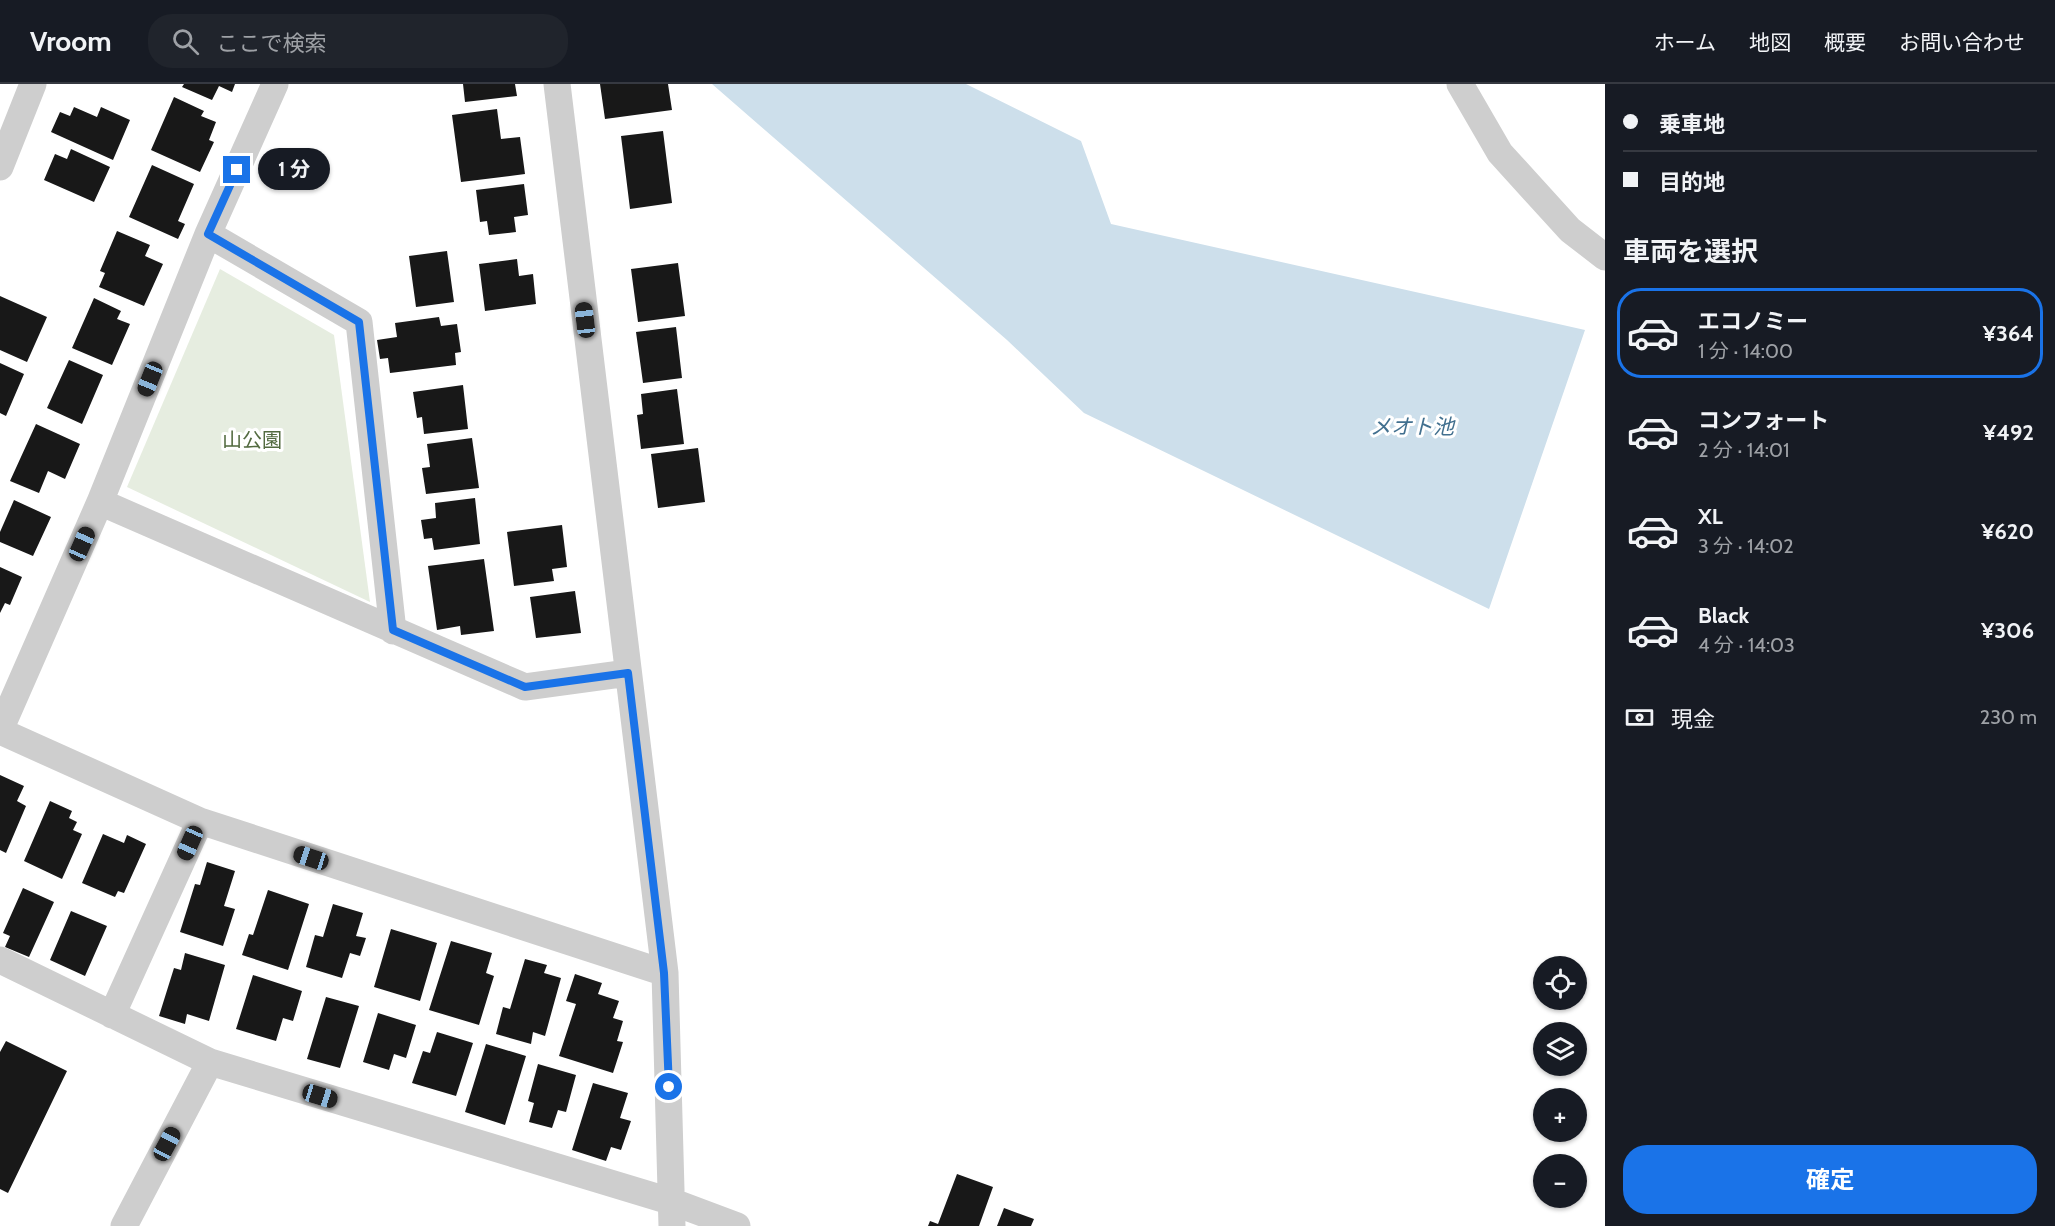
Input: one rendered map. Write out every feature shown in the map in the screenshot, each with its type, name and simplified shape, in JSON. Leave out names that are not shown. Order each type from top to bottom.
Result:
[{"type":"street","points":[[0,166],[33,84]]},
{"type":"street","points":[[275,84],[208,234],[100,502],[0,730],[200,821],[664,973]]},
{"type":"street","points":[[557,84],[664,973],[673,1214]]},
{"type":"street","points":[[1460,84],[1500,153],[1570,230],[1605,256]]},
{"type":"street","points":[[208,234],[359,322],[393,630]]},
{"type":"street","points":[[100,502],[525,687],[628,673]]},
{"type":"street","points":[[112,1014],[200,821]]},
{"type":"street","points":[[0,960],[210,1062],[673,1214],[737,1226]]},
{"type":"street","points":[[124,1226],[210,1062]]},
{"type":"green space","name":"山公園","points":[[220,269],[334,335],[370,602],[127,487]]},
{"type":"water","name":"メオト池","points":[[712,84],[966,84],[1081,141],[1111,224],[1585,330],[1489,609],[1084,413],[1007,340]]},
{"type":"building","points":[[184,84],[235,84],[232,92],[219,86],[212,100],[182,87]]},
{"type":"building","points":[[463,84],[515,84],[517,96],[465,102]]},
{"type":"building","points":[[600,84],[668,84],[672,110],[605,119]]},
{"type":"building","points":[[174,97],[204,111],[201,116],[216,122],[209,140],[214,142],[200,172],[151,150]]},
{"type":"building","points":[[74,107],[97,117],[101,107],[130,120],[113,160],[51,132],[60,112],[70,116]]},
{"type":"building","points":[[497,109],[501,139],[520,137],[525,174],[461,182],[452,115]]},
{"type":"building","points":[[663,131],[672,203],[630,209],[621,136]]},
{"type":"building","points":[[71,149],[110,167],[94,202],[44,180],[55,154],[67,159]]},
{"type":"building","points":[[152,165],[194,184],[178,221],[185,224],[178,239],[129,217]]},
{"type":"building","points":[[524,184],[528,215],[514,217],[516,232],[489,235],[487,221],[480,222],[476,190]]},
{"type":"building","points":[[117,231],[150,245],[145,256],[163,264],[144,306],[99,287],[105,273],[100,271]]},
{"type":"building","points":[[447,251],[454,302],[416,307],[409,256]]},
{"type":"building","points":[[517,259],[519,276],[533,274],[536,304],[485,311],[479,264]]},
{"type":"building","points":[[678,263],[685,316],[638,322],[631,269]]},
{"type":"building","points":[[0,296],[47,317],[27,362],[0,350]]},
{"type":"building","points":[[94,298],[121,311],[117,319],[130,324],[112,365],[72,348]]},
{"type":"building","points":[[439,317],[441,326],[457,324],[461,352],[455,353],[456,365],[390,373],[388,358],[380,359],[377,340],[397,337],[395,323]]},
{"type":"building","points":[[676,327],[682,378],[643,383],[636,332]]},
{"type":"building","points":[[69,360],[103,375],[82,424],[47,408]]},
{"type":"building","points":[[0,363],[24,374],[6,416],[0,413]]},
{"type":"building","points":[[463,385],[468,429],[424,434],[422,417],[417,418],[413,392]]},
{"type":"building","points":[[677,389],[684,444],[641,449],[637,415],[643,414],[641,394]]},
{"type":"building","points":[[36,424],[80,444],[65,479],[48,471],[39,493],[10,481]]},
{"type":"building","points":[[472,438],[479,488],[426,494],[422,468],[430,467],[427,444]]},
{"type":"building","points":[[698,448],[705,502],[658,508],[651,454]]},
{"type":"building","points":[[475,498],[480,544],[434,550],[432,538],[424,539],[421,520],[436,518],[435,503]]},
{"type":"building","points":[[14,500],[51,517],[33,556],[0,542],[0,532]]},
{"type":"building","points":[[562,525],[567,567],[552,569],[554,581],[514,586],[507,532]]},
{"type":"building","points":[[484,559],[494,631],[461,635],[460,626],[437,630],[428,566]]},
{"type":"building","points":[[0,567],[22,577],[10,605],[5,603],[0,613]]},
{"type":"building","points":[[575,591],[581,633],[536,638],[530,597]]},
{"type":"building","points":[[0,775],[24,786],[17,801],[26,806],[6,853],[0,850]]},
{"type":"building","points":[[50,801],[72,811],[69,818],[77,822],[73,830],[82,834],[62,879],[24,861]]},
{"type":"building","points":[[103,834],[124,843],[127,835],[146,844],[124,893],[118,891],[115,897],[82,883]]},
{"type":"building","points":[[207,862],[235,871],[224,906],[235,909],[223,946],[180,932],[195,884],[200,885]]},
{"type":"building","points":[[23,888],[54,902],[29,957],[5,947],[10,936],[3,933]]},
{"type":"building","points":[[268,890],[309,904],[288,970],[242,955],[249,934],[253,935]]},
{"type":"building","points":[[333,904],[363,913],[356,936],[366,938],[360,956],[350,953],[342,978],[306,967],[315,935],[323,937]]},
{"type":"building","points":[[71,911],[107,926],[85,976],[50,960]]},
{"type":"building","points":[[391,929],[437,943],[420,1001],[374,987]]},
{"type":"building","points":[[451,941],[492,953],[486,973],[494,976],[479,1025],[429,1010]]},
{"type":"building","points":[[185,953],[225,965],[209,1021],[187,1014],[185,1024],[159,1016],[174,968],[181,970]]},
{"type":"building","points":[[525,959],[547,965],[544,973],[561,978],[545,1036],[533,1032],[531,1044],[496,1034],[503,1007],[510,1009]]},
{"type":"building","points":[[575,974],[602,983],[598,994],[619,1001],[613,1018],[623,1021],[617,1041],[623,1042],[613,1073],[559,1056],[576,1004],[566,1001]]},
{"type":"building","points":[[253,975],[302,991],[293,1021],[283,1018],[276,1041],[236,1029]]},
{"type":"building","points":[[326,997],[359,1006],[340,1068],[307,1059]]},
{"type":"building","points":[[378,1013],[416,1025],[406,1058],[394,1054],[389,1070],[363,1062]]},
{"type":"building","points":[[437,1032],[473,1043],[456,1096],[412,1083],[423,1051],[430,1053]]},
{"type":"building","points":[[6,1041],[67,1071],[8,1193],[0,1189],[0,1052]]},
{"type":"building","points":[[486,1044],[526,1056],[505,1125],[465,1112]]},
{"type":"building","points":[[538,1064],[576,1075],[566,1112],[558,1110],[552,1128],[529,1122],[534,1103],[528,1101]]},
{"type":"building","points":[[593,1083],[628,1093],[620,1118],[631,1121],[621,1150],[611,1147],[606,1161],[572,1150]]},
{"type":"building","points":[[957,1174],[993,1187],[979,1226],[928,1226],[930,1221],[938,1224]]},
{"type":"building","points":[[1004,1208],[1034,1219],[1031,1226],[997,1226]]},
{"type":"route","points":[[237,170],[208,234],[359,322],[393,630],[525,687],[628,673],[664,973],[669,1087]]}]
